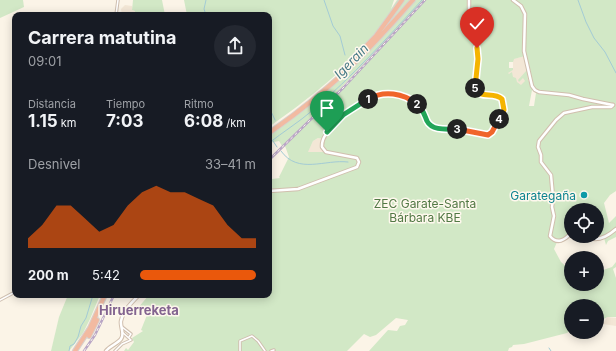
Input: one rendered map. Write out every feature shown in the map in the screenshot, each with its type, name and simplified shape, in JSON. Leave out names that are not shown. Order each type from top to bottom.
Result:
[{"type":"highway","points":[[272,128],[314,96],[353,60],[381,30],[402,0]]},
{"type":"highway","points":[[272,131],[300,110],[340,76],[369,48],[413,0]]},
{"type":"highway","points":[[75,351],[90,328],[105,298]]},
{"type":"highway","points":[[79,351],[93,328],[105,298]]},
{"type":"main road","points":[[272,191],[298,190],[357,167],[359,162],[357,158],[326,151],[322,147],[322,141],[343,115],[369,98],[378,94],[397,94],[413,101],[422,108],[428,123],[434,128],[460,129],[486,135],[492,133],[503,112],[503,102],[498,96],[493,94],[480,95],[475,89],[478,54],[469,21],[469,0]]},
{"type":"main road","points":[[513,0],[521,6],[525,14],[526,23],[524,51],[532,86],[535,90],[539,92],[569,95],[613,105],[611,108],[602,106],[591,107],[572,110],[564,114],[554,121],[539,143],[542,163],[551,175],[553,197],[552,206],[554,217],[551,237],[554,240],[559,241],[564,238]]},
{"type":"main road","points":[[604,237],[616,229]]},
{"type":"main road","points":[[106,351],[122,338],[121,321],[125,312],[137,298]]},
{"type":"street","points":[[116,12],[118,0]]},
{"type":"street","points":[[0,300],[12,294]]},
{"type":"street","points":[[115,351],[122,344],[131,340],[129,337],[131,334],[122,327]]},
{"type":"street","points":[[122,332],[129,337]]},
{"type":"street","points":[[122,338],[127,336]]},
{"type":"street","points":[[240,351],[240,341],[252,336],[258,341],[262,349],[265,351]]},
{"type":"shaded area","points":[[125,5],[132,6],[132,10],[135,12],[122,12],[121,9]]},
{"type":"shaded area","points":[[525,56],[531,80],[520,87],[507,73],[513,70],[513,59]]},
{"type":"shaded area","points":[[318,138],[323,139],[327,152],[307,153],[313,141]]},
{"type":"shaded area","points":[[607,317],[616,318],[616,326],[604,324]]},
{"type":"green space","points":[[0,0],[23,0],[24,7],[0,18]]},
{"type":"green space","points":[[133,0],[162,0],[164,12],[135,12],[132,10]]},
{"type":"green space","points":[[184,0],[394,0],[391,9],[397,0],[400,0],[368,44],[355,57],[313,94],[272,125],[272,12],[186,12]]},
{"type":"green space","points":[[404,0],[411,0],[375,40]]},
{"type":"green space","points":[[416,0],[424,0],[340,89],[282,146],[279,141],[272,142],[272,133],[326,92],[371,48]]},
{"type":"green space","name":"ZEC Garate-Santa Bárbara KBE","points":[[426,0],[616,0],[616,191],[610,195],[604,203],[564,203],[564,240],[557,242],[554,249],[564,265],[564,291],[604,291],[604,270],[612,267],[616,262],[616,267],[613,269],[616,278],[616,317],[607,317],[604,319],[604,299],[564,299],[564,334],[524,344],[513,345],[508,351],[369,351],[388,330],[397,331],[400,326],[405,325],[408,320],[396,318],[376,335],[370,337],[364,334],[347,351],[124,351],[126,348],[128,350],[134,342],[132,338],[143,331],[141,330],[147,315],[137,309],[146,298],[272,298],[272,179],[280,178],[279,177],[289,157],[285,146],[338,94]],"holes":[[[525,56],[531,80],[528,81],[527,70],[518,80],[519,82],[523,78],[525,81],[521,85],[517,82],[516,78],[513,77],[512,72],[509,74],[508,73],[513,70],[513,68],[509,68],[509,62],[513,62],[514,59]],[[532,90],[536,93],[534,106],[529,106]],[[318,138],[323,139],[322,147],[325,152],[308,152],[313,141]]]},
{"type":"green space","name":"ZEC Garate-Santa Bárbara KBE","points":[[604,203],[609,223],[616,216],[616,237],[608,241],[606,245],[604,238]]},
{"type":"green space","points":[[67,298],[99,298],[83,333],[69,351],[51,351],[59,317]]},
{"type":"waterway","points":[[205,12],[204,9],[206,0]]},
{"type":"waterway","points":[[324,0],[333,26],[340,36],[345,55]]},
{"type":"waterway","name":"Igerain","points":[[272,141],[308,114],[342,84],[422,0]]},
{"type":"waterway","points":[[578,0],[594,38],[605,52],[616,73]]},
{"type":"waterway","points":[[272,114],[275,120]]},
{"type":"waterway","points":[[273,141],[277,147]]},
{"type":"waterway","points":[[281,151],[295,162],[304,164],[348,162]]},
{"type":"waterway","name":"Igerain","points":[[69,351],[70,346],[74,344],[78,337],[92,298]]},
{"type":"railway","points":[[272,157],[344,87],[425,0]]},
{"type":"railway","points":[[84,351],[95,335],[113,298]]},
{"type":"place","name":"Garategaña","points":[[584,195]]},
{"type":"district","name":"Hiruerreketa","points":[[139,310]]},
{"type":"route","points":[[327,132],[341,117],[369,98],[388,93],[403,96],[417,103],[429,124],[434,128],[459,129],[483,135],[492,133],[496,123],[503,113],[503,104],[500,97],[493,94],[482,95],[476,90],[475,84],[478,57],[477,48]]}]
